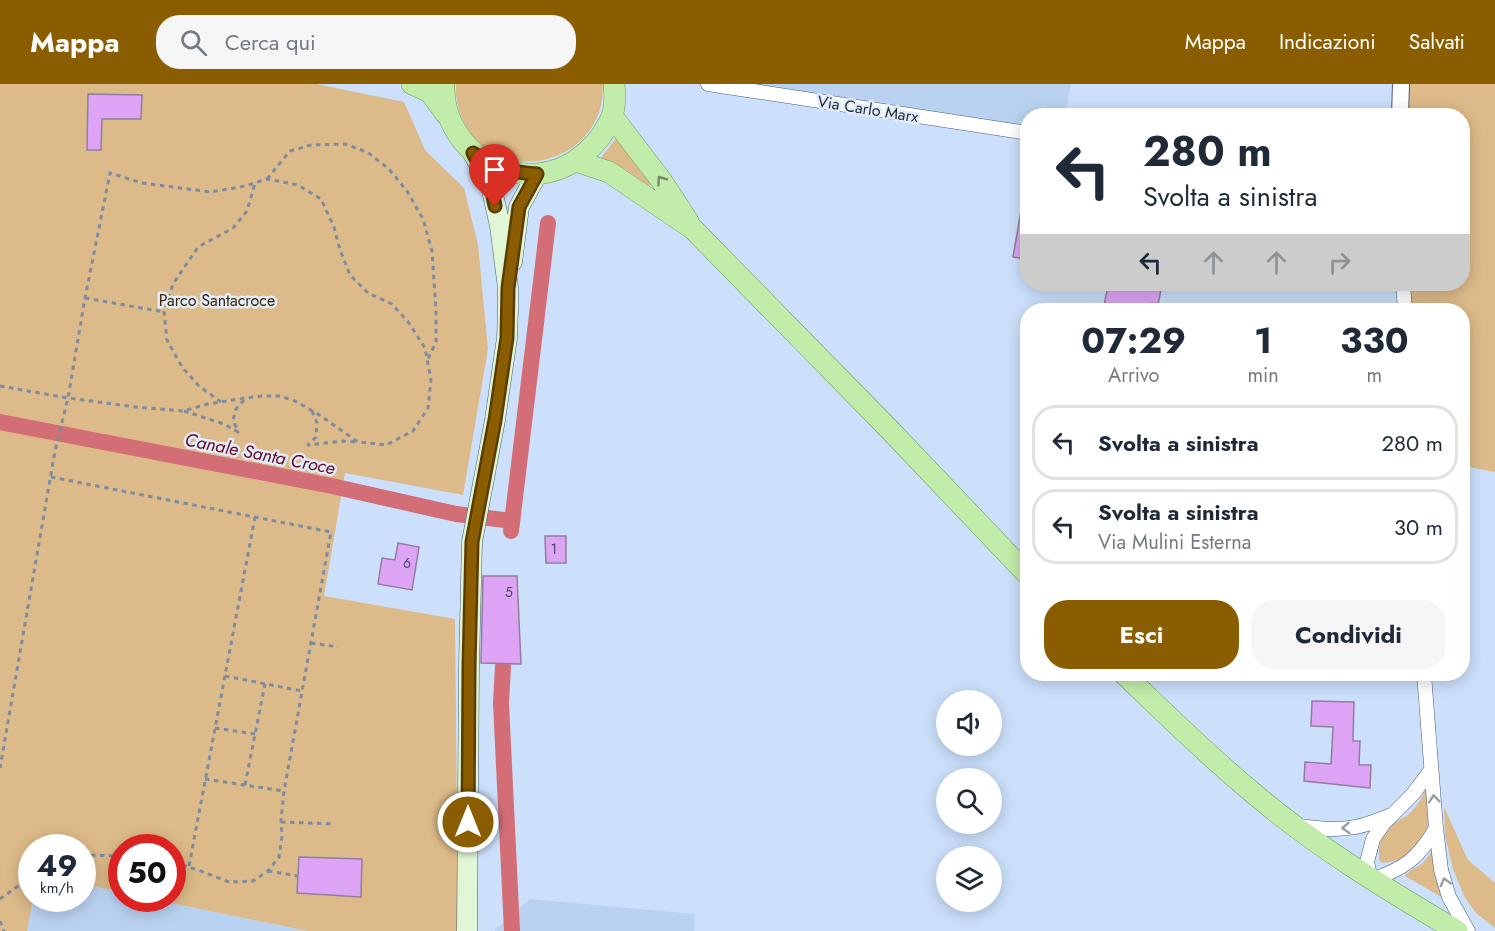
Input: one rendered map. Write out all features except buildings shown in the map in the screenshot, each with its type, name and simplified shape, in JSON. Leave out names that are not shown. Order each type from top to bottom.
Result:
[{"type":"main road","points":[[412,84],[430,92],[460,139],[473,153],[492,166],[514,173],[537,174],[557,170],[576,161],[598,141],[612,116],[614,84]]},
{"type":"main road","points":[[444,84],[446,108],[451,123]]},
{"type":"main road","points":[[612,116],[662,180],[693,229]]},
{"type":"main road","points":[[473,153],[491,186],[500,226],[508,288]]},
{"type":"main road","points":[[576,161],[609,172],[693,229],[1020,567]]},
{"type":"main road","points":[[467,931],[472,542],[482,497],[507,338],[508,288],[519,207],[537,174]]},
{"type":"main road","points":[[1131,681],[1203,749],[1294,826],[1371,880],[1457,931]]},
{"type":"street","name":"Via Carlo Marx","points":[[708,84],[1020,132]]},
{"type":"street","points":[[1400,108],[1401,84]]},
{"type":"street","points":[[1425,681],[1441,870],[1449,897],[1468,931]]},
{"type":"street","points":[[1431,770],[1413,794],[1384,823],[1373,839],[1367,862],[1371,880],[1391,873],[1413,860],[1426,846],[1436,828]]},
{"type":"street","points":[[1294,826],[1325,829],[1353,828],[1395,813]]},
{"type":"path","points":[[267,179],[290,151],[312,146],[345,144],[367,152],[389,169],[407,191],[423,219],[432,251],[436,342],[427,359]]},
{"type":"path","points":[[0,768],[51,477],[110,173],[142,183],[211,192],[245,186],[267,179],[298,185],[321,199],[334,227],[350,275],[368,293],[392,304],[409,323],[425,348],[431,380],[429,408],[413,431],[386,445],[343,441],[308,445],[316,437],[317,423],[312,411]]},
{"type":"path","points":[[221,402],[199,386],[182,367],[166,340],[164,312],[173,284],[198,248],[233,228],[247,211],[255,183]]},
{"type":"path","points":[[85,298],[164,312]]},
{"type":"path","points":[[0,386],[68,398],[183,411],[216,421],[238,432],[233,420],[236,409],[246,398]]},
{"type":"path","points":[[183,411],[246,398],[280,396],[295,401],[312,411],[358,442]]},
{"type":"path","points":[[51,477],[331,532],[284,791],[279,857],[268,871],[253,880],[229,882],[186,866]]},
{"type":"path","points":[[189,867],[255,517]]},
{"type":"path","points":[[311,643],[339,647]]},
{"type":"path","points":[[225,676],[302,691]]},
{"type":"path","points":[[245,785],[265,684]]},
{"type":"path","points":[[215,728],[255,734]]},
{"type":"path","points":[[205,779],[284,791]]},
{"type":"path","points":[[281,822],[335,824]]},
{"type":"path","points":[[268,871],[298,876]]},
{"type":"path","points":[[0,899],[18,886]]},
{"type":"path","points":[[0,921],[4,931]]},
{"type":"shaded area","points":[[710,84],[1071,84],[1066,108],[1020,108],[1020,129]]},
{"type":"shaded area","points":[[96,887],[108,889],[108,912],[186,912],[186,906],[308,931],[27,931],[31,912],[96,912]]},
{"type":"shaded area","points":[[530,899],[695,914],[694,931],[494,931]]},
{"type":"green space","name":"Parco Santacroce","points":[[0,84],[316,84],[404,102],[425,150],[464,188],[478,245],[488,349],[463,495],[345,473],[324,596],[455,619],[458,931],[308,931],[186,906],[186,834],[108,834],[108,889],[96,887],[96,834],[18,834],[18,912],[31,912],[27,931],[0,931]]},
{"type":"green space","points":[[456,84],[603,84],[599,111],[587,134],[569,150],[547,159],[523,161],[500,156],[479,142],[461,116],[456,98]]},
{"type":"green space","points":[[1401,84],[1495,84],[1495,472],[1470,467],[1470,303],[1402,303],[1401,291],[1470,291],[1470,108],[1400,108]]},
{"type":"green space","points":[[617,137],[652,183],[649,186],[623,168],[600,159]]},
{"type":"green space","points":[[1427,787],[1430,805],[1429,824],[1420,841],[1414,849],[1398,860],[1380,862],[1379,849],[1385,832],[1411,812]]},
{"type":"green space","points":[[1444,807],[1468,860],[1495,883],[1495,928],[1476,913],[1465,898],[1453,869],[1445,835]]},
{"type":"green space","points":[[1432,851],[1445,899],[1405,876],[1423,863]]},
{"type":"waterway","points":[[511,531],[548,223]]},
{"type":"waterway","name":"Canale Santa Croce","points":[[0,422],[332,486],[456,514],[512,521]]},
{"type":"waterway","points":[[503,666],[501,703],[512,931]]},
{"type":"route","points":[[468,822],[472,542],[482,497],[507,338],[508,288],[519,207],[537,174],[514,173],[492,166],[473,153],[491,186],[495,206]]}]
